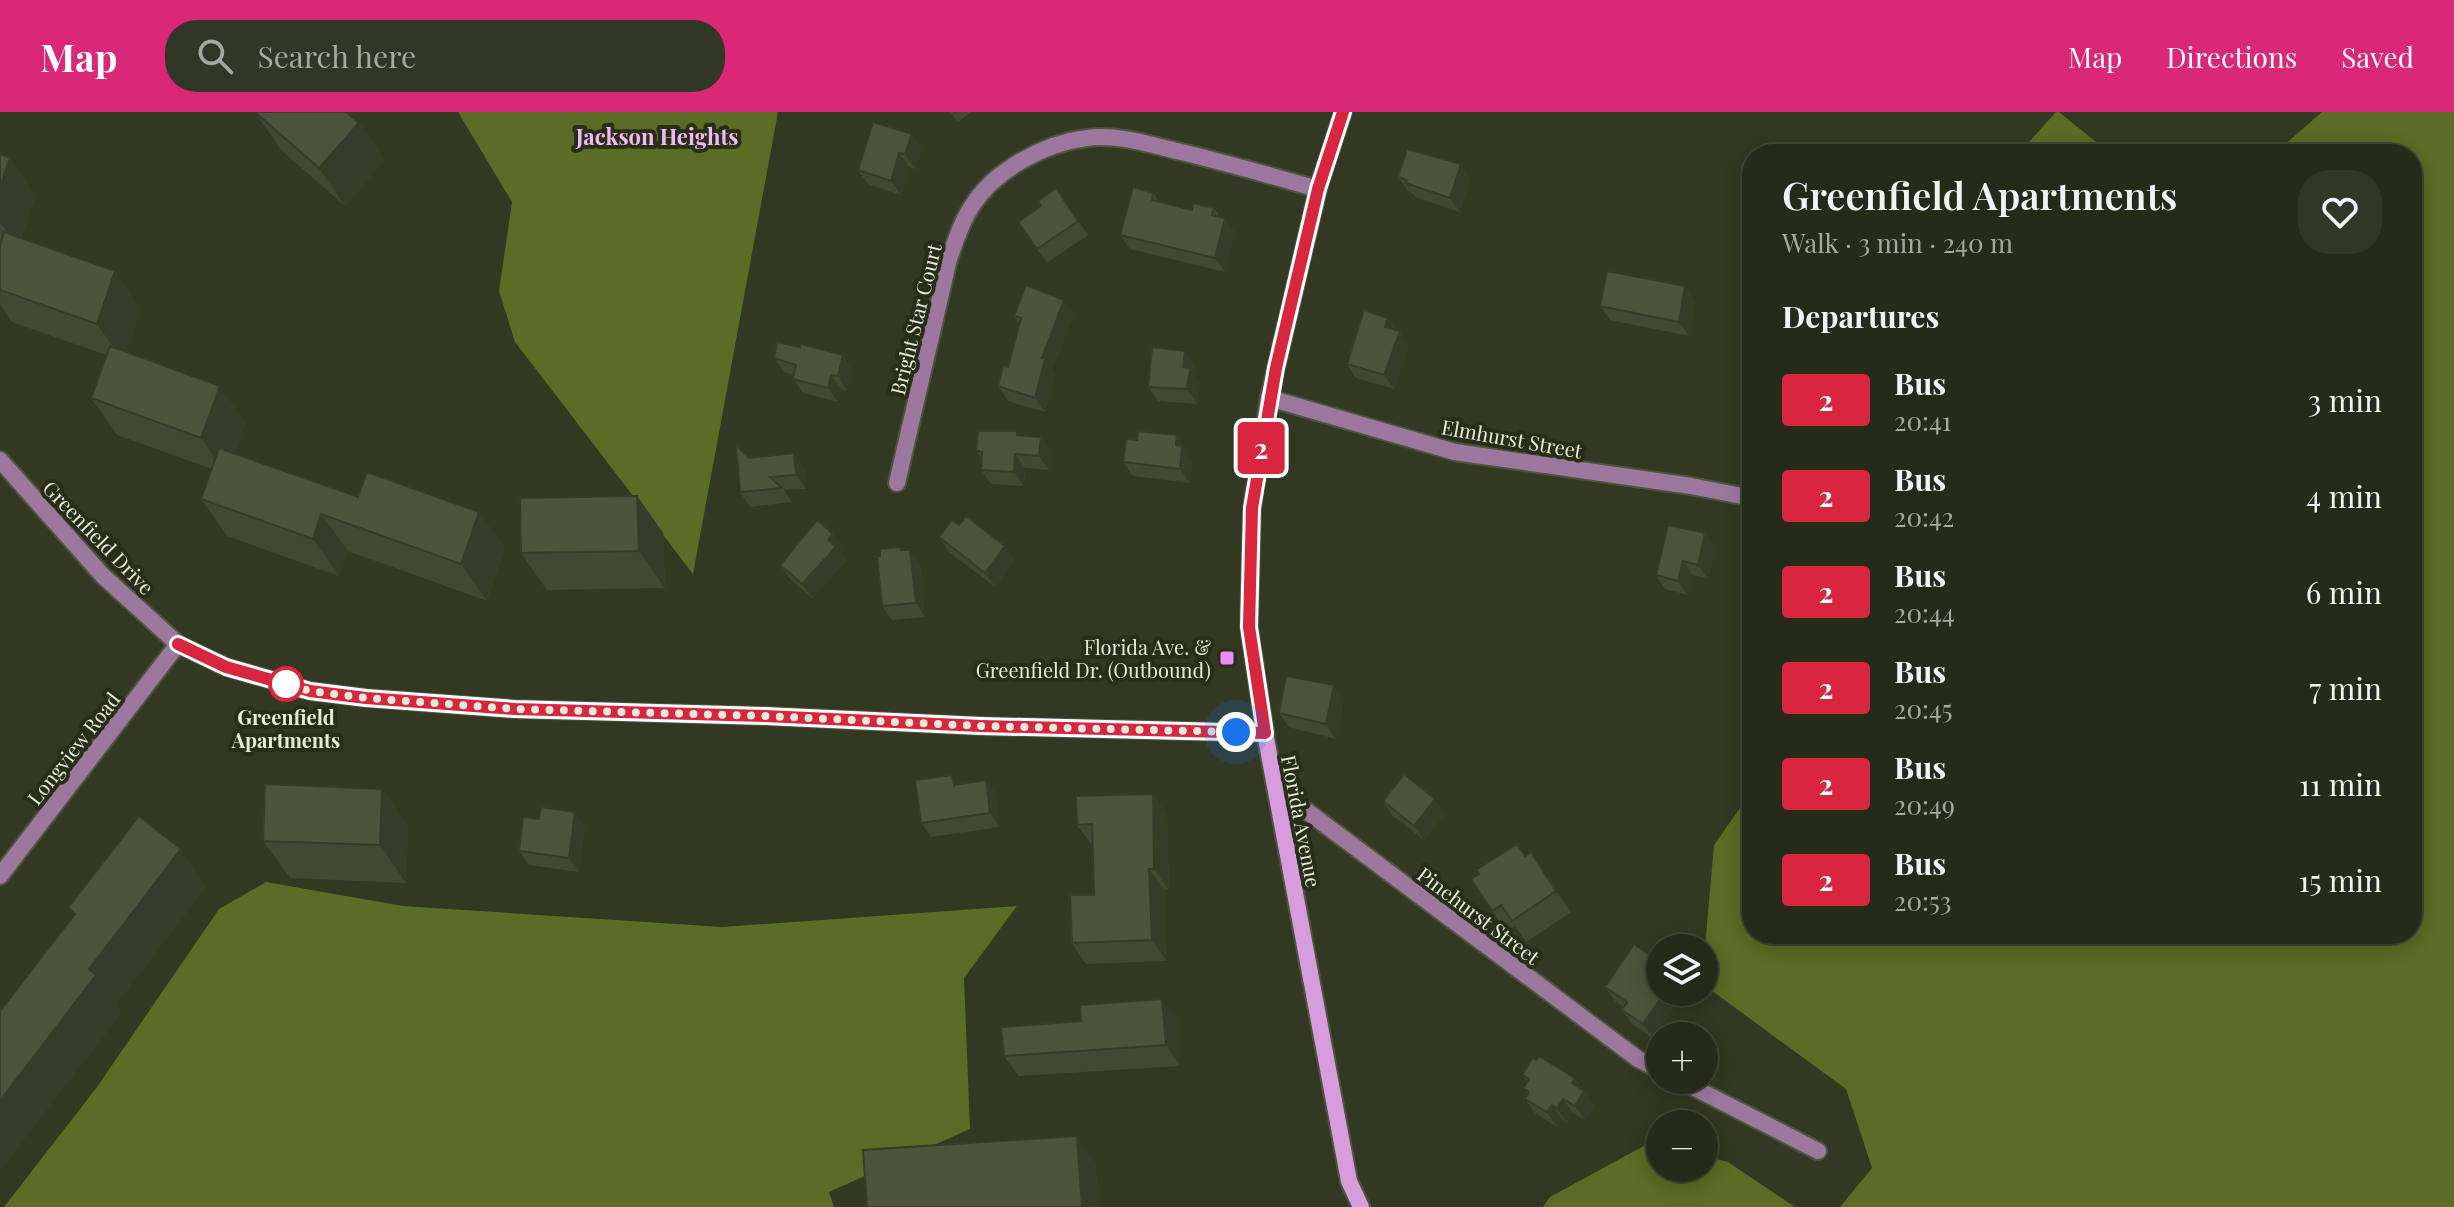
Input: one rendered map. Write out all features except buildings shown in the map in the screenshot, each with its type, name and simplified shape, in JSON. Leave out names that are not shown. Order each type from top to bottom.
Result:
[{"type":"main road","name":"Florida Avenue","points":[[1343,112],[1318,189],[1269,398],[1252,508],[1249,627],[1265,733],[1349,1181],[1361,1207]]},
{"type":"street","name":"Bright Star Court","points":[[897,483],[949,259],[962,224],[975,201],[1003,174],[1044,150],[1067,142],[1118,138],[1318,189]]},
{"type":"street","name":"Elmhurst Street","points":[[1269,398],[1455,452],[1742,496]]},
{"type":"street","name":"Greenfield Drive","points":[[0,460],[103,576],[178,644],[240,671],[310,691],[515,709],[1265,733]]},
{"type":"street","name":"Longview Road","points":[[0,876],[178,644]]},
{"type":"street","name":"Pinehurst Street","points":[[1276,788],[1646,1063]]},
{"type":"street","points":[[1706,1094],[1818,1151]]},
{"type":"green space","points":[[458,112],[778,112],[693,574],[515,342],[499,291],[512,202]]},
{"type":"green space","points":[[2059,112],[2099,144],[2029,144]]},
{"type":"green space","points":[[2322,112],[2454,112],[2454,1207],[1840,1207],[1872,1168],[1846,1089],[1718,995],[1718,934],[1706,934],[1714,845],[1742,805],[1742,944],[2422,944],[2422,144],[2285,144]]},
{"type":"green space","points":[[266,882],[403,906],[722,927],[1017,906],[964,978],[970,1129],[829,1192],[834,1207],[4,1207],[97,1087],[219,909]]},
{"type":"green space","points":[[1646,1145],[1646,1182],[1718,1182],[1718,1160],[1728,1162],[1795,1207],[1543,1207],[1550,1197]]},
{"type":"bus line","name":"2","points":[[178,644],[226,667],[310,691],[366,698],[515,709],[1265,733],[1249,627],[1252,508],[1269,398],[1318,189],[1343,112]]},
{"type":"place","name":"Florida Ave. & Greenfield Dr. (Outbound)","points":[[1227,658]]},
{"type":"place","name":"Greenfield Apartments","points":[[286,684]]},
{"type":"district","name":"Jackson Heights","points":[[657,136]]},
{"type":"route","points":[[286,684],[282,683],[310,691],[366,698],[515,709],[1236,732]]}]
